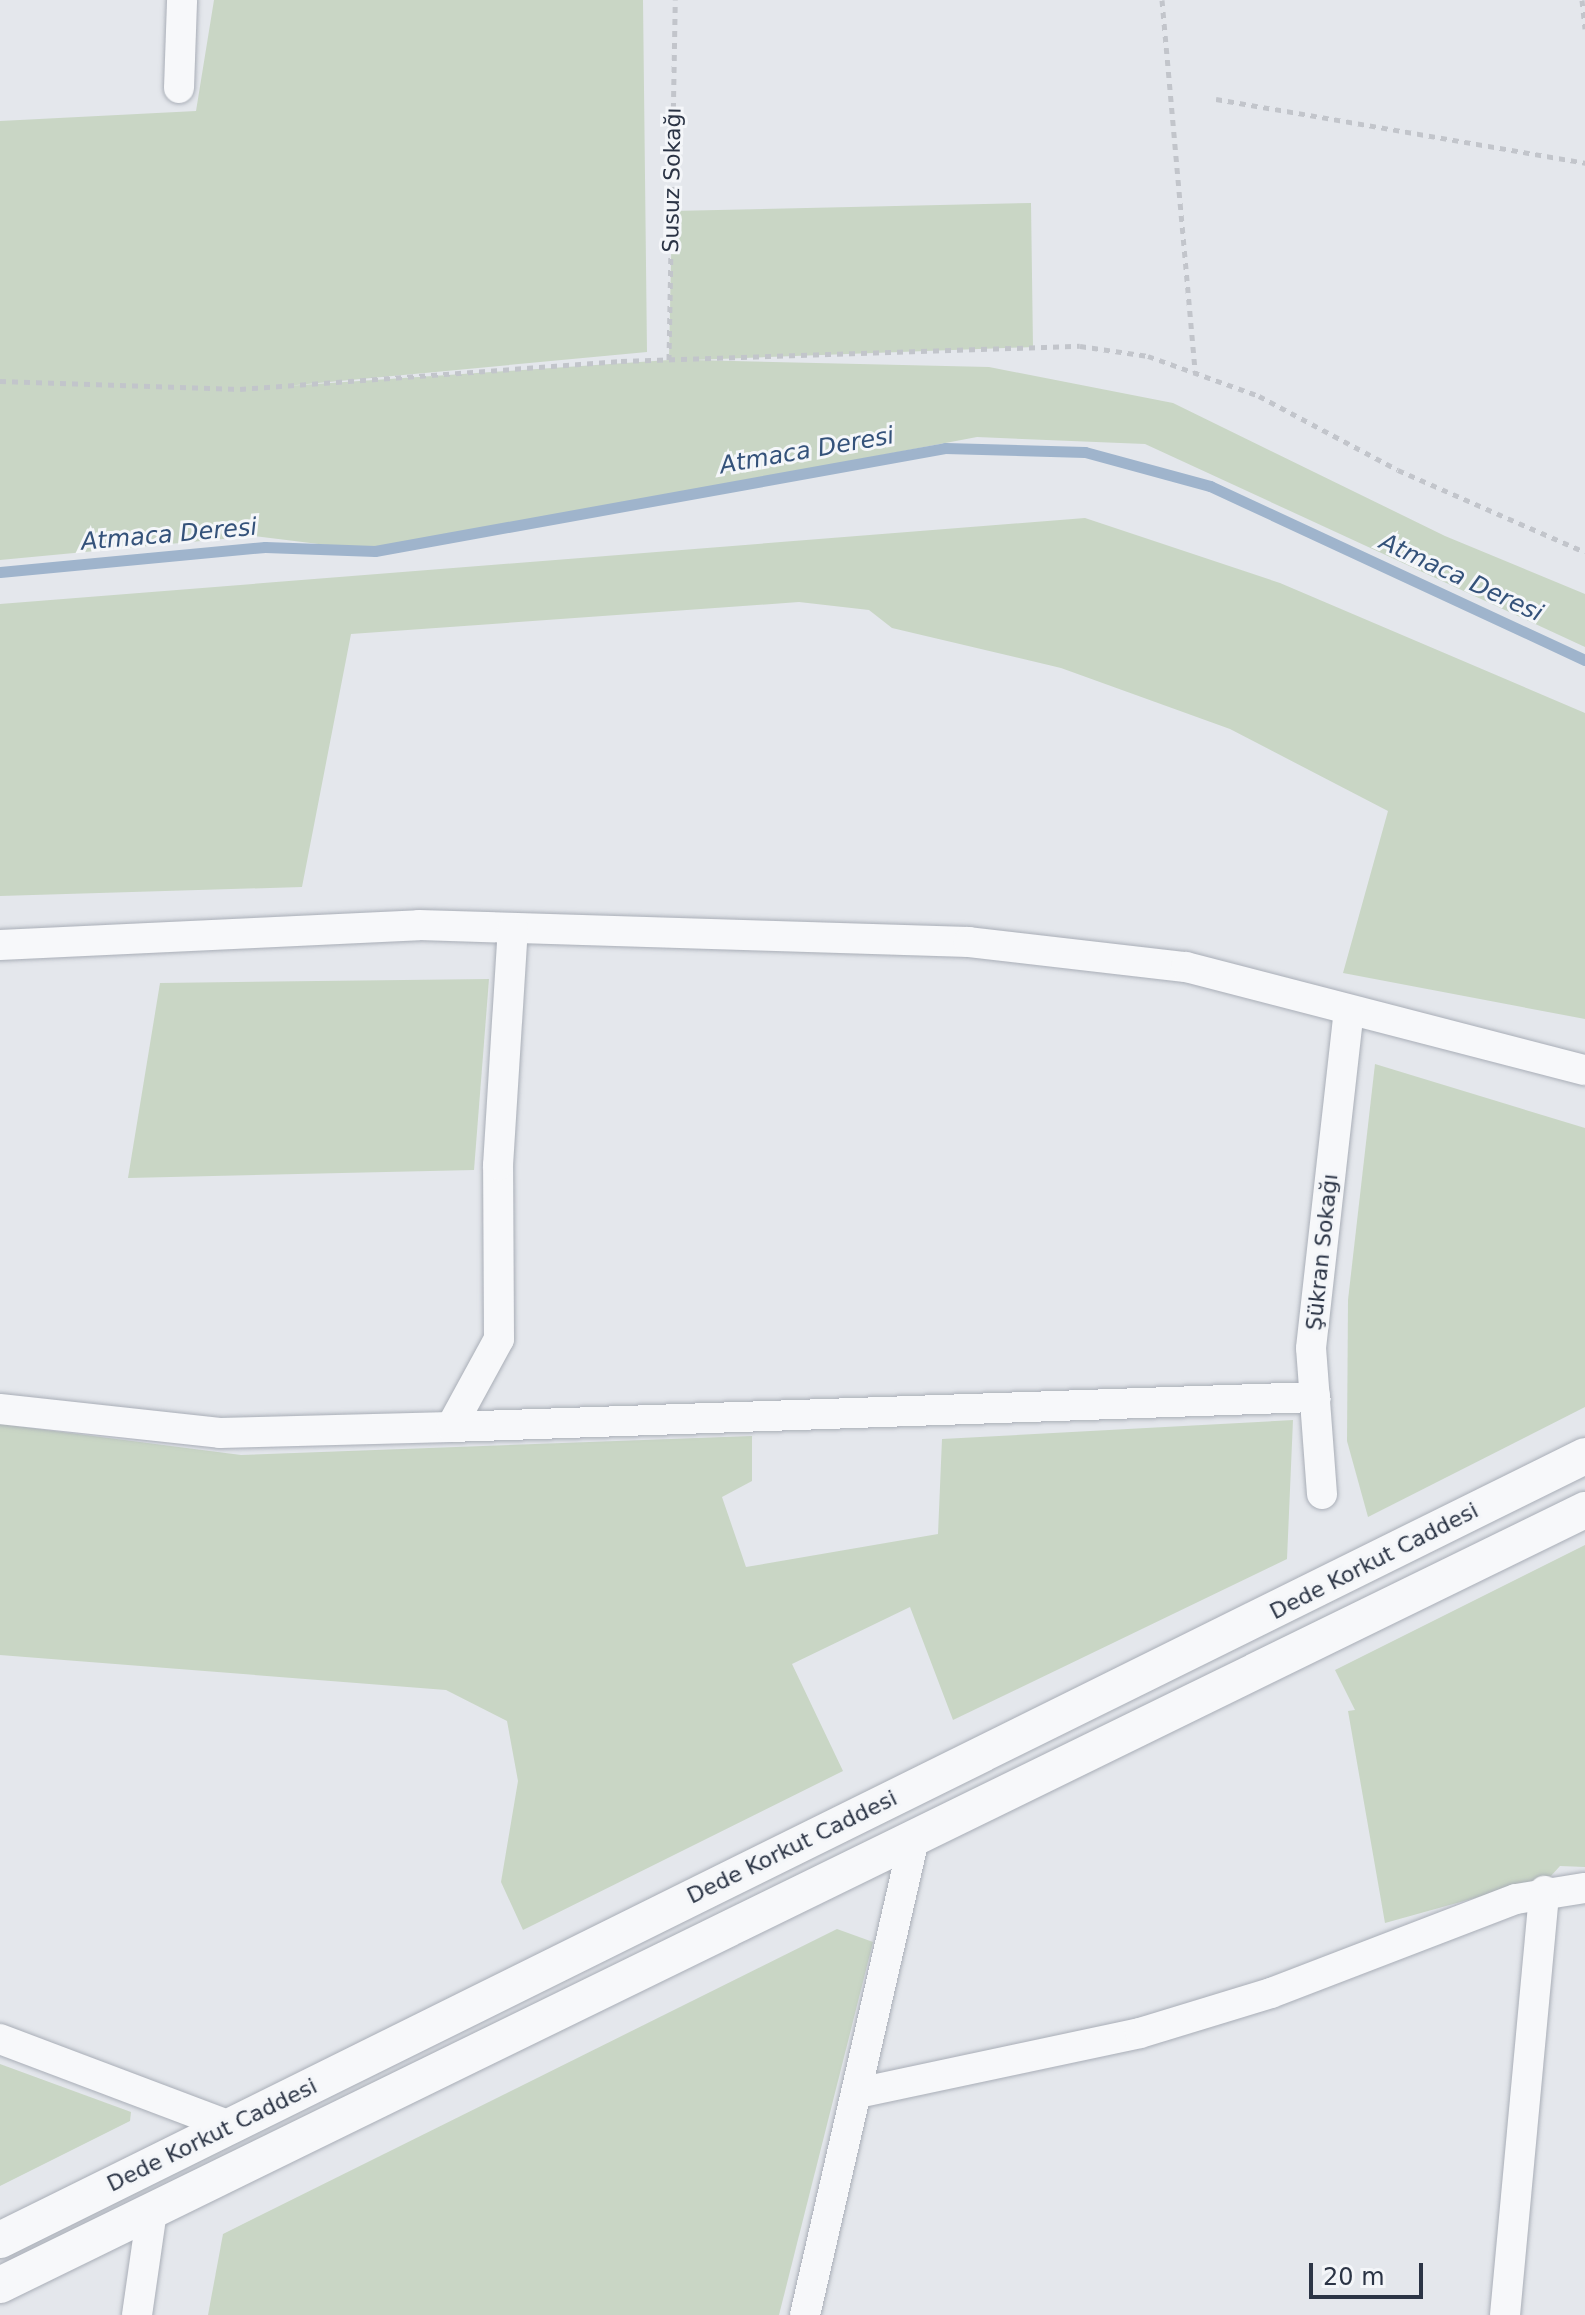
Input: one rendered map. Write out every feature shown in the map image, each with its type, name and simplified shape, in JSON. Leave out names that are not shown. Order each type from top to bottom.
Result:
[{"type":"street","points":[[179,88],[182,0]]},
{"type":"street","points":[[0,945],[293,928],[513,929],[969,942],[1186,967],[1585,1070]]},
{"type":"street","points":[[451,1427],[499,1339],[498,1165],[513,929]]},
{"type":"street","name":"Şükran Sokağı","points":[[1322,1494],[1311,1348],[1349,1011]]},
{"type":"street","points":[[0,1409],[220,1433],[1315,1397]]},
{"type":"street","name":"Dede Korkut Caddesi","points":[[0,2240],[1585,1456]]},
{"type":"street","name":"Dede Korkut Caddesi","points":[[0,2285],[1585,1510]]},
{"type":"street","points":[[805,2315],[915,1836]]},
{"type":"street","points":[[858,2093],[1140,2033],[1271,1993],[1544,1891],[1585,1888]]},
{"type":"street","points":[[1505,2315],[1544,1891]]},
{"type":"street","points":[[0,2039],[230,2126]]},
{"type":"street","points":[[137,2315],[152,2211]]},
{"type":"path","name":"Susuz Sokağı","points":[[669,360],[675,0]]},
{"type":"path","points":[[1162,0],[1195,373]]},
{"type":"path","points":[[1582,0],[1585,29]]},
{"type":"path","points":[[1216,99],[1585,163]]},
{"type":"path","points":[[0,381],[240,389],[669,360],[1080,346],[1195,373],[1259,396],[1398,470],[1585,552]]},
{"type":"green space","points":[[214,0],[643,0],[647,352],[286,386],[669,360],[672,211],[1031,203],[1033,347],[692,360],[989,367],[1173,403],[1445,536],[1585,594],[1585,647],[1145,444],[977,437],[375,551],[254,536],[0,560],[0,121],[196,111]]},
{"type":"green space","points":[[1085,518],[1280,583],[1585,713],[1585,1019],[1343,973],[1388,811],[1230,729],[1061,668],[892,628],[869,610],[799,602],[351,634],[302,887],[0,896],[0,604]]},
{"type":"green space","points":[[489,979],[474,1170],[128,1178],[160,983]]},
{"type":"green space","points":[[1375,1064],[1585,1128],[1585,1407],[1368,1517],[1347,1441],[1348,1300]]},
{"type":"green space","points":[[1293,1420],[1287,1559],[953,1720],[910,1607],[792,1664],[843,1771],[523,1930],[501,1882],[518,1781],[507,1721],[446,1690],[0,1655],[0,1424],[241,1455],[752,1436],[752,1481],[722,1497],[746,1567],[938,1534],[942,1439]]},
{"type":"green space","points":[[1585,1545],[1585,1867],[1560,1866],[1550,1877],[1385,1923],[1348,1711],[1355,1710],[1335,1670]]},
{"type":"green space","points":[[837,1929],[873,1942],[779,2315],[208,2315],[223,2234]]},
{"type":"green space","points":[[0,2064],[131,2112],[130,2121],[0,2186]]},
{"type":"waterway","name":"Atmaca Deresi","points":[[0,572],[265,547],[375,551],[945,448],[1085,452],[1210,486],[1585,660]]}]
